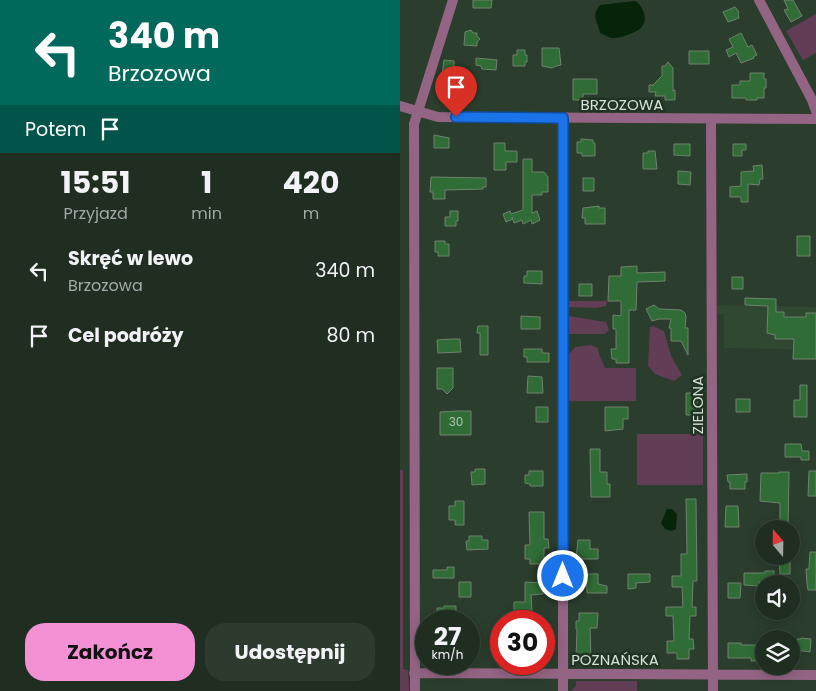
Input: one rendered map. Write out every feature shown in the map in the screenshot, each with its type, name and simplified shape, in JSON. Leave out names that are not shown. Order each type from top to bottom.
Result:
[{"type":"street","points":[[415,691],[413,498],[415,420],[414,124],[453,0]]},
{"type":"street","points":[[759,0],[808,92],[816,111]]},
{"type":"street","name":"BRZOZOWA","points":[[400,106],[438,117],[816,119]]},
{"type":"street","points":[[563,118],[563,691]]},
{"type":"street","name":"ZIELONA","points":[[710,119],[713,691]]},
{"type":"street","name":"POZNAŃSKA","points":[[414,673],[816,675]]},
{"type":"shaded area","points":[[635,1],[640,6],[645,17],[641,28],[627,35],[614,38],[600,33],[595,15],[600,5]]},
{"type":"shaded area","points":[[816,14],[816,53],[803,60],[786,31]]},
{"type":"shaded area","points":[[569,301],[607,301],[606,306],[596,308],[569,307]]},
{"type":"shaded area","points":[[717,305],[816,307],[816,350],[724,348],[724,314],[717,314]]},
{"type":"shaded area","points":[[569,316],[606,322],[609,330],[605,334],[569,334]]},
{"type":"shaded area","points":[[653,326],[664,331],[671,356],[682,375],[674,381],[655,374],[648,366],[650,327]]},
{"type":"shaded area","points":[[591,345],[598,348],[605,368],[636,368],[636,401],[569,401],[569,354],[575,347]]},
{"type":"shaded area","points":[[637,434],[703,434],[703,485],[637,485]]},
{"type":"shaded area","points":[[400,470],[403,470],[403,669],[408,670],[409,691],[400,691]]},
{"type":"shaded area","points":[[667,509],[672,509],[677,514],[676,529],[671,531],[665,529],[661,523]]},
{"type":"shaded area","points":[[576,681],[637,681],[637,691],[571,691],[576,686]]},
{"type":"building","points":[[473,0],[492,0],[491,8],[473,8]]},
{"type":"building","points":[[784,0],[793,0],[802,16],[791,22],[784,10],[788,9]]},
{"type":"building","points":[[735,7],[739,12],[739,18],[728,22],[723,12]]},
{"type":"building","points":[[471,30],[473,33],[477,33],[480,39],[477,42],[477,46],[464,45],[465,32]]},
{"type":"building","points":[[741,33],[748,47],[752,45],[757,55],[741,63],[736,53],[729,57],[726,50],[733,47],[729,39]]},
{"type":"building","points":[[542,48],[559,48],[561,65],[552,68],[542,66]]},
{"type":"building","points":[[517,50],[525,50],[527,62],[525,62],[525,66],[513,66],[513,55],[517,55]]},
{"type":"building","points":[[689,51],[709,51],[709,64],[689,64]]},
{"type":"building","points":[[476,58],[497,60],[496,70],[482,69],[481,66],[476,65]]},
{"type":"building","points":[[444,60],[454,61],[454,68],[465,69],[464,80],[447,79],[447,76],[442,75]]},
{"type":"building","points":[[668,62],[673,68],[675,100],[665,100],[665,96],[655,96],[656,92],[649,92],[649,85],[653,85],[662,76],[662,66],[665,66]]},
{"type":"building","points":[[750,73],[764,73],[766,88],[764,88],[764,98],[746,100],[746,98],[732,98],[732,85],[740,85],[740,81],[750,81]]},
{"type":"building","points":[[573,79],[597,79],[597,94],[583,94],[583,100],[573,100]]},
{"type":"building","points":[[434,135],[449,138],[449,148],[434,148]]},
{"type":"building","points":[[581,139],[593,140],[593,143],[595,143],[595,156],[582,156],[582,153],[577,153],[577,142],[581,142]]},
{"type":"building","points":[[494,143],[505,143],[505,151],[517,151],[517,162],[506,162],[506,170],[494,170]]},
{"type":"building","points":[[674,144],[690,144],[690,156],[674,155]]},
{"type":"building","points":[[733,144],[746,144],[746,150],[742,150],[742,156],[733,156]]},
{"type":"building","points":[[648,151],[655,151],[657,169],[643,169],[643,153],[648,153]]},
{"type":"building","points":[[523,159],[532,159],[532,172],[544,172],[548,177],[548,192],[542,192],[542,195],[532,195],[532,213],[537,211],[540,220],[532,224],[531,220],[523,224],[522,220],[514,223],[513,219],[506,222],[503,214],[510,211],[511,214],[523,210]]},
{"type":"building","points":[[762,165],[763,179],[760,179],[759,185],[748,184],[748,202],[741,202],[741,197],[730,197],[730,187],[741,186],[741,172],[754,171],[753,166]]},
{"type":"building","points":[[678,171],[691,172],[690,185],[678,184]]},
{"type":"building","points":[[431,177],[486,178],[486,187],[483,187],[483,189],[445,190],[445,199],[433,199],[433,192],[430,192]]},
{"type":"building","points":[[583,178],[594,178],[594,191],[583,191]]},
{"type":"building","points":[[599,206],[599,208],[605,208],[605,224],[585,224],[585,218],[582,218],[583,208]]},
{"type":"building","points":[[450,211],[458,211],[456,226],[445,226],[445,217],[450,217]]},
{"type":"building","points":[[797,236],[810,236],[810,256],[797,256]]},
{"type":"building","points":[[435,241],[445,241],[445,244],[449,244],[449,256],[438,256],[438,252],[435,252]]},
{"type":"building","points":[[637,266],[637,273],[665,272],[665,281],[637,282],[636,310],[629,310],[629,363],[616,363],[616,359],[612,359],[611,349],[616,349],[616,329],[613,329],[613,315],[621,316],[621,301],[608,301],[609,276],[621,276],[621,267]]},
{"type":"building","points":[[527,271],[542,271],[542,284],[524,283],[524,276],[527,276]]},
{"type":"building","points":[[732,277],[743,277],[743,289],[732,289]]},
{"type":"building","points":[[579,284],[592,284],[592,296],[579,296]]},
{"type":"building","points":[[745,298],[776,299],[776,312],[784,312],[784,317],[806,317],[806,313],[816,313],[816,359],[793,359],[794,339],[775,339],[775,335],[767,333],[768,306],[745,305]]},
{"type":"building","points":[[654,305],[659,309],[681,310],[685,313],[685,328],[688,328],[688,355],[681,341],[671,341],[671,328],[669,328],[671,319],[652,321],[646,309]]},
{"type":"building","points":[[521,316],[540,317],[540,329],[521,329]]},
{"type":"building","points":[[478,326],[488,326],[488,355],[480,355],[480,333],[477,333]]},
{"type":"building","points":[[460,339],[461,352],[438,353],[437,340]]},
{"type":"building","points":[[524,349],[542,349],[542,353],[549,353],[549,362],[527,362],[527,357],[524,357]]},
{"type":"building","points":[[437,368],[453,368],[453,388],[447,394],[442,389],[437,389]]},
{"type":"building","points":[[528,376],[542,377],[543,393],[527,393]]},
{"type":"building","points":[[800,385],[807,385],[807,417],[794,417],[794,400],[800,400]]},
{"type":"building","points":[[686,393],[697,393],[697,415],[686,415]]},
{"type":"building","points":[[736,399],[750,399],[750,412],[736,412]]},
{"type":"building","points":[[536,407],[548,407],[548,422],[536,422]]},
{"type":"building","points":[[605,407],[628,407],[628,419],[623,419],[623,429],[605,431]]},
{"type":"building","points":[[471,411],[471,435],[440,435],[440,412]]},
{"type":"building","points":[[785,444],[801,444],[802,451],[809,451],[809,460],[801,460],[801,457],[785,457]]},
{"type":"building","points":[[590,449],[600,449],[600,472],[607,472],[607,484],[610,484],[610,497],[591,497]]},
{"type":"building","points":[[475,469],[485,469],[485,484],[472,485],[471,472],[475,472]]},
{"type":"building","points":[[529,471],[543,471],[543,486],[530,486],[530,484],[525,483],[525,475],[529,475]]},
{"type":"building","points":[[809,471],[816,471],[816,496],[808,496]]},
{"type":"building","points":[[789,472],[788,520],[780,520],[780,503],[760,501],[761,473]]},
{"type":"building","points":[[747,474],[745,489],[730,489],[727,475]]},
{"type":"building","points":[[686,499],[696,499],[697,581],[693,581],[692,607],[696,607],[696,616],[690,616],[689,639],[693,639],[694,649],[689,649],[689,659],[677,659],[677,653],[667,653],[667,641],[674,641],[673,616],[666,616],[666,607],[683,607],[682,587],[672,587],[672,576],[681,576],[681,554],[687,554]]},
{"type":"building","points":[[455,501],[464,501],[464,525],[455,525],[455,520],[449,520],[449,506],[455,506]]},
{"type":"building","points":[[726,506],[738,506],[739,527],[725,527]]},
{"type":"building","points":[[529,512],[544,512],[544,539],[548,539],[549,548],[544,548],[544,564],[530,564],[530,559],[525,559],[525,545],[530,545]]},
{"type":"building","points":[[469,536],[482,536],[482,540],[488,540],[488,549],[467,550],[466,541],[469,541]]},
{"type":"building","points":[[578,540],[590,540],[590,549],[598,549],[598,559],[576,559]]},
{"type":"building","points":[[810,552],[816,552],[816,590],[808,590],[806,569],[809,569]]},
{"type":"building","points":[[780,565],[790,565],[790,574],[780,574]]},
{"type":"building","points":[[447,567],[454,567],[454,578],[433,578],[433,570],[447,570]]},
{"type":"building","points":[[765,571],[774,571],[774,575],[755,575],[755,586],[744,585],[744,573],[765,573]]},
{"type":"building","points":[[586,574],[598,574],[598,584],[607,586],[607,593],[587,593]]},
{"type":"building","points":[[628,574],[650,574],[650,582],[636,583],[636,588],[628,589]]},
{"type":"building","points":[[459,582],[471,582],[471,597],[459,597]]},
{"type":"building","points":[[525,582],[543,583],[543,594],[531,595],[532,610],[514,610],[514,602],[525,602]]},
{"type":"building","points":[[728,583],[741,583],[740,598],[728,598]]},
{"type":"building","points":[[444,606],[456,606],[456,610],[437,610],[437,608],[444,608]]},
{"type":"building","points":[[579,613],[598,613],[597,628],[590,628],[591,659],[576,659],[576,621],[579,621]]},
{"type":"building","points":[[801,639],[811,639],[810,652],[800,651]]},
{"type":"building","points":[[728,643],[755,645],[755,661],[751,661],[751,658],[728,658]]},
{"type":"route","points":[[456,117],[563,118],[563,576]]}]
